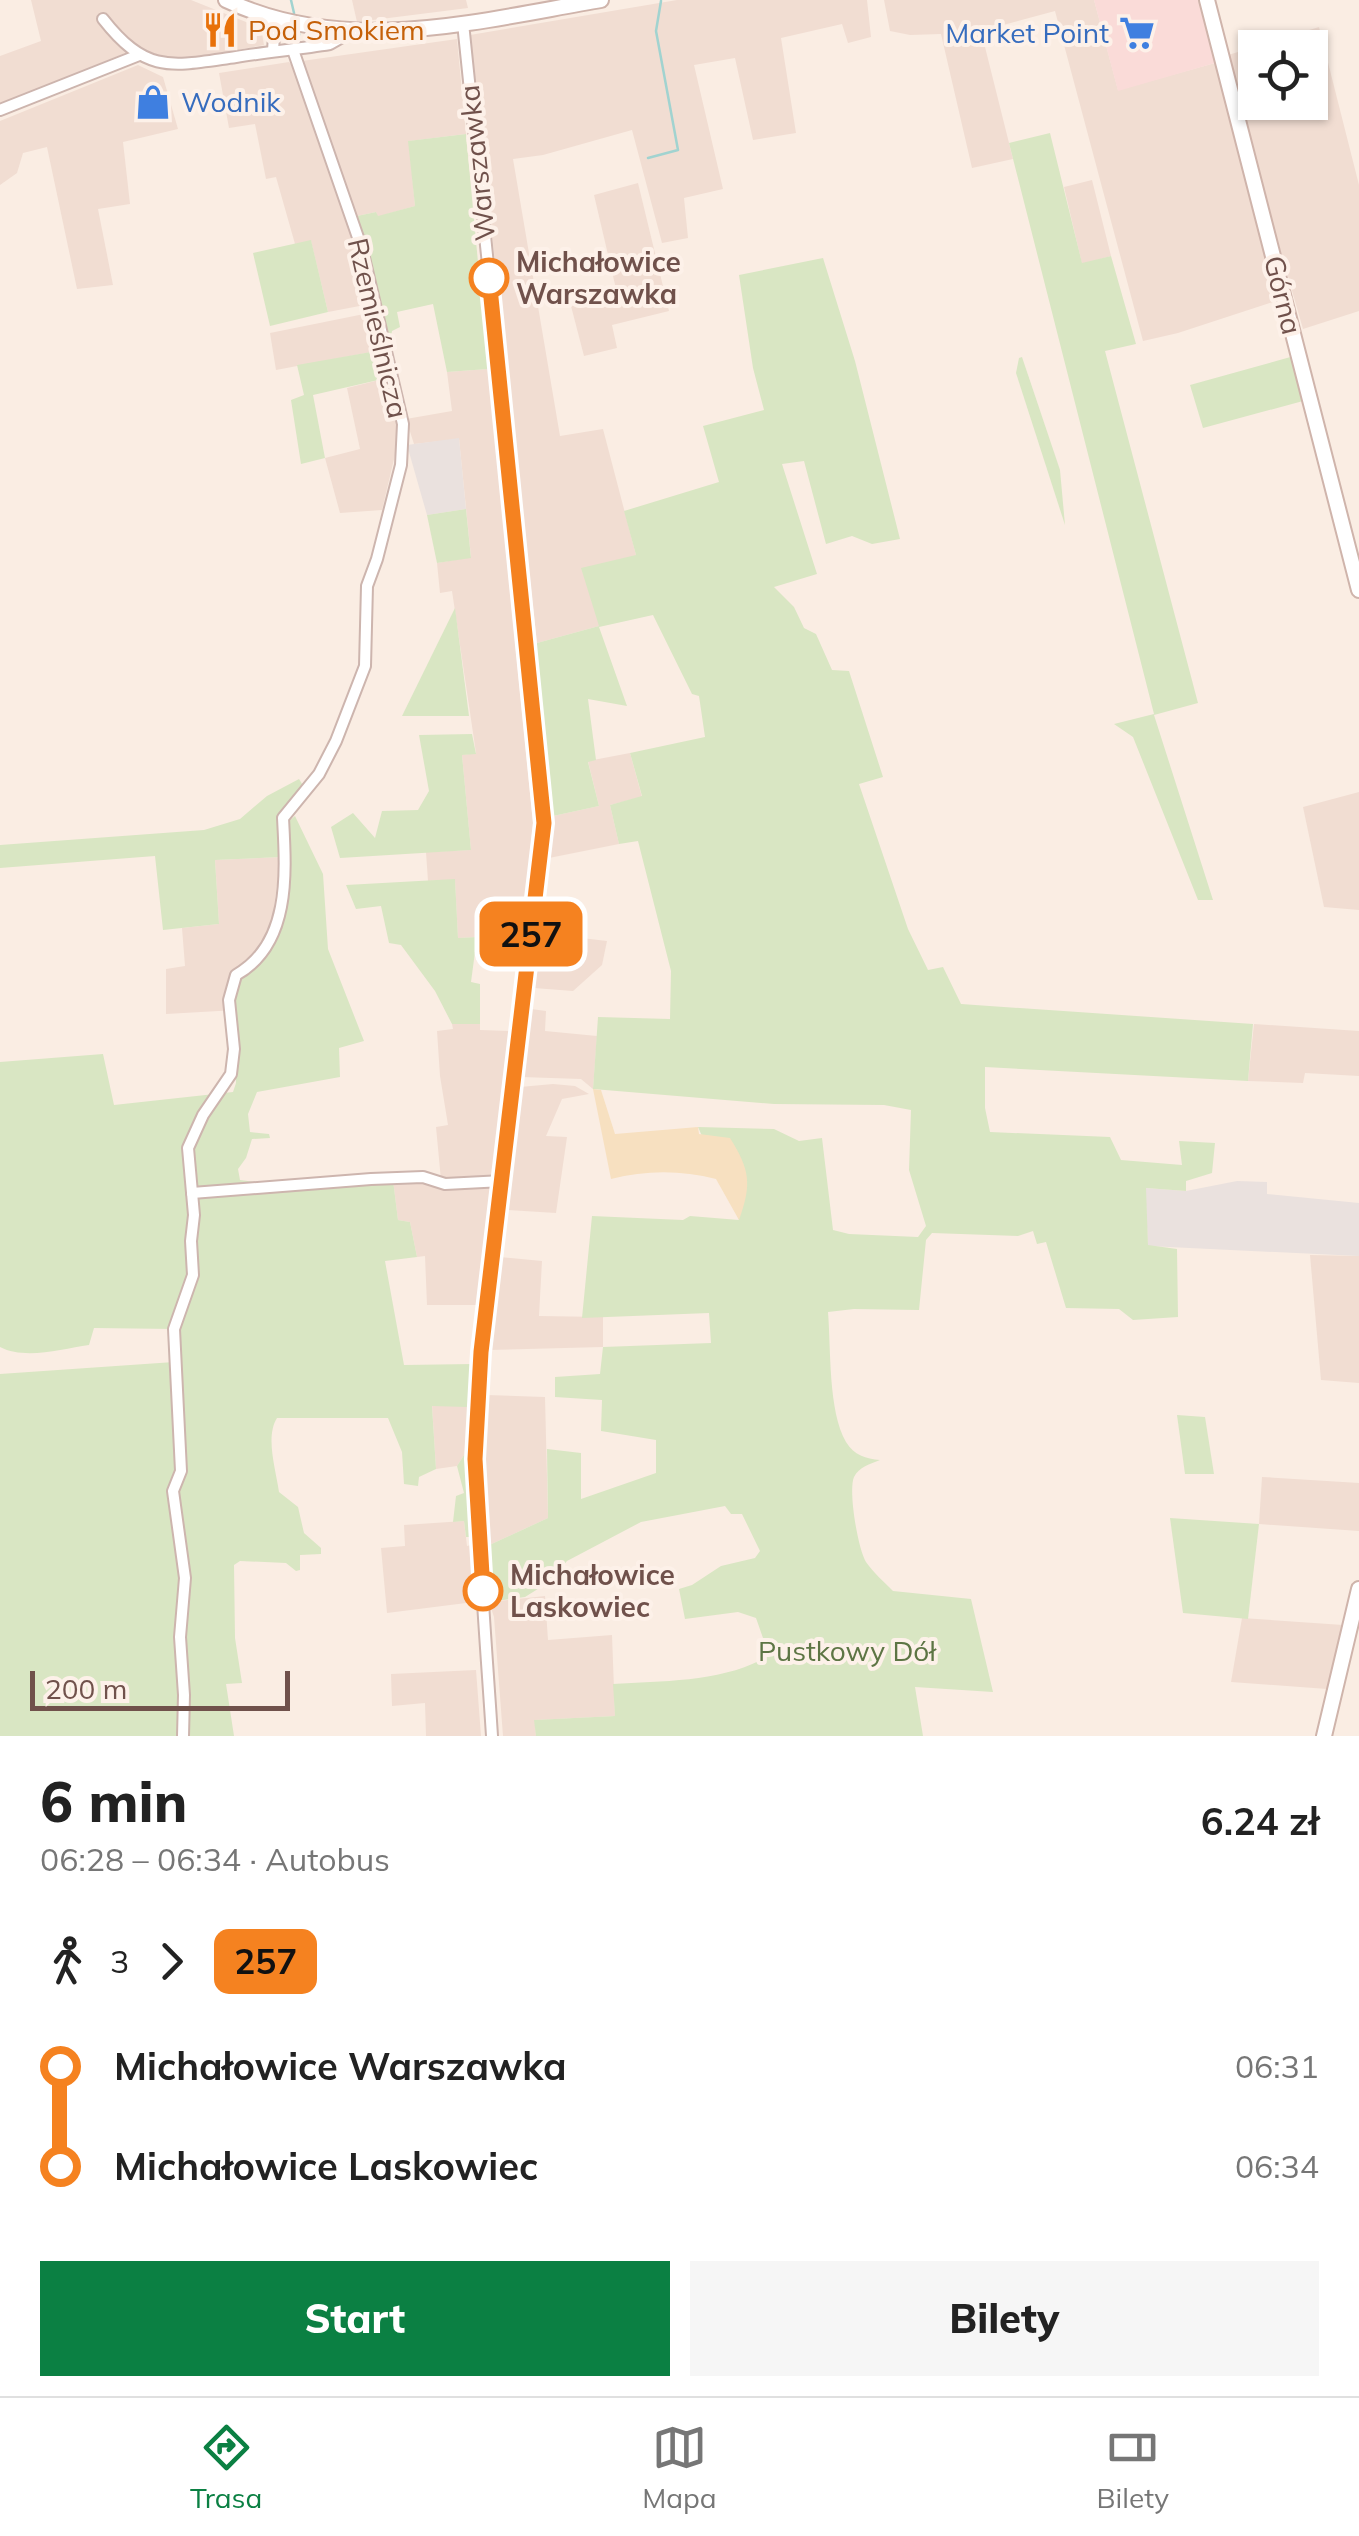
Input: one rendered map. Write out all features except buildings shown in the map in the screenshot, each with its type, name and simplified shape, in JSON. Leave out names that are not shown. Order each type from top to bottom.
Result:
[{"type":"street","points":[[226,0],[276,19],[344,31],[398,31],[601,0]]},
{"type":"street","name":"Górna","points":[[1207,0],[1359,590]]},
{"type":"street","points":[[103,18],[120,41],[140,55],[160,63],[188,66],[330,44],[344,36],[344,31]]},
{"type":"street","points":[[273,51],[276,19]]},
{"type":"street","name":"Warszawka","points":[[463,23],[544,806],[484,1318],[475,1439],[492,1736]]},
{"type":"street","name":"Rzemieślnicza","points":[[192,1192],[188,1148],[203,1115],[231,1074],[234,1049],[229,1000],[236,975],[256,964],[274,936],[279,918],[284,876],[283,818],[319,774],[364,666],[367,586],[378,558],[402,455],[403,424],[372,284],[293,50]]},
{"type":"street","points":[[0,110],[140,55]]},
{"type":"street","points":[[183,1736],[180,1637],[185,1578],[173,1491],[181,1471],[174,1329],[193,1275],[192,1192],[405,1177],[432,1178],[445,1184],[503,1181]]},
{"type":"street","points":[[1324,1736],[1359,1589]]},
{"type":"shaded area","points":[[31,0],[191,0],[261,28],[264,45],[199,57],[157,58],[138,48],[0,104],[0,56],[41,41]]},
{"type":"shaded area","points":[[352,0],[466,0],[468,8],[357,22]]},
{"type":"shaded area","points":[[677,0],[867,0],[871,37],[848,43],[842,24],[781,38],[796,133],[753,140],[735,58],[694,65],[723,189],[684,198],[688,238],[662,243],[632,130],[543,155],[513,159],[560,436],[603,429],[636,555],[599,626],[537,643],[470,35]]},
{"type":"shaded area","points":[[884,0],[1094,0],[1118,90],[1215,63],[1279,300],[1143,341],[1055,11],[981,31],[1013,159],[972,168],[941,34],[890,31]]},
{"type":"shaded area","points":[[1094,0],[1198,0],[1215,63],[1118,91]]},
{"type":"shaded area","points":[[457,39],[466,134],[409,141],[415,206],[377,217],[376,212],[357,216],[302,61]]},
{"type":"shaded area","points":[[1238,52],[1238,102],[1225,56]]},
{"type":"shaded area","points":[[289,62],[297,71],[366,278],[370,304],[328,312],[311,241],[295,244],[276,177],[266,179],[255,124],[229,128],[219,73]]},
{"type":"shaded area","points":[[1328,63],[1359,185],[1359,311],[1303,329],[1243,120],[1328,120]]},
{"type":"shaded area","points":[[138,65],[163,77],[178,129],[123,142],[130,204],[98,209],[113,285],[77,289],[47,147],[23,153],[17,173],[0,185],[0,121]]},
{"type":"shaded area","points":[[1092,180],[1111,256],[1082,264],[1064,187]]},
{"type":"shaded area","points":[[638,183],[669,311],[612,325],[617,348],[584,356],[571,306],[617,293],[594,195]]},
{"type":"shaded area","points":[[374,312],[382,350],[276,370],[270,333]]},
{"type":"shaded area","points":[[488,369],[533,823],[522,935],[458,938],[455,880],[428,881],[426,852],[471,850],[462,755],[476,753],[452,591],[440,593],[437,563],[471,557],[459,439],[414,444],[406,419],[452,411],[447,372]]},
{"type":"shaded area","points":[[387,378],[399,438],[382,510],[340,513],[325,458],[360,449],[347,388]]},
{"type":"shaded area","points":[[459,438],[466,509],[427,515],[407,445]]},
{"type":"shaded area","points":[[630,753],[642,797],[610,805],[619,844],[549,858],[553,816],[599,806],[588,761]]},
{"type":"shaded area","points":[[1359,792],[1359,910],[1324,907],[1303,807]]},
{"type":"shaded area","points":[[281,857],[270,935],[252,961],[236,973],[236,1010],[166,1014],[166,969],[185,966],[182,928],[219,924],[215,860]]},
{"type":"shaded area","points":[[539,933],[607,941],[602,965],[573,991],[534,988]]},
{"type":"shaded area","points":[[531,1009],[546,1011],[545,1031],[597,1036],[593,1089],[581,1079],[521,1077]]},
{"type":"shaded area","points":[[452,1024],[480,1024],[480,1030],[514,1031],[483,1305],[427,1305],[425,1256],[417,1257],[410,1222],[398,1220],[393,1180],[441,1180],[436,1127],[448,1125],[437,1031],[453,1029]]},
{"type":"shaded area","points":[[1254,1024],[1359,1031],[1359,1076],[1305,1073],[1303,1083],[1248,1081]]},
{"type":"shaded area","points":[[575,1086],[589,1094],[562,1099],[546,1136],[567,1137],[556,1213],[507,1210],[520,1087]]},
{"type":"shaded area","points":[[1237,1181],[1267,1182],[1267,1194],[1359,1203],[1359,1256],[1148,1246],[1145,1188],[1186,1191]]},
{"type":"shaded area","points":[[1310,1255],[1359,1256],[1359,1383],[1321,1380]]},
{"type":"shaded area","points":[[500,1257],[542,1261],[539,1316],[603,1317],[603,1347],[489,1350]]},
{"type":"shaded area","points":[[486,1395],[545,1397],[548,1518],[485,1547],[484,1542],[488,1541],[488,1532],[484,1531]]},
{"type":"shaded area","points":[[432,1405],[468,1406],[466,1452],[457,1466],[436,1469]]},
{"type":"shaded area","points":[[1262,1477],[1359,1483],[1359,1531],[1259,1524]]},
{"type":"shaded area","points":[[464,1521],[467,1546],[471,1545],[474,1602],[387,1613],[381,1548],[405,1546],[404,1525]]},
{"type":"shaded area","points":[[545,1596],[548,1640],[612,1635],[615,1716],[535,1720],[536,1736],[503,1736],[494,1617],[489,1602]]},
{"type":"shaded area","points":[[1242,1618],[1343,1625],[1327,1689],[1231,1682]]},
{"type":"shaded area","points":[[476,1670],[481,1736],[426,1736],[425,1703],[392,1706],[391,1674]]},
{"type":"green space","points":[[1050,133],[1082,263],[1111,256],[1136,344],[1105,351],[1198,703],[1154,715],[1213,900],[1198,900],[1133,737],[1114,724],[1154,714],[1009,143]]},
{"type":"green space","points":[[466,134],[488,369],[447,372],[433,304],[397,312],[400,327],[392,331],[389,347],[357,216],[376,212],[378,216],[415,206],[408,141]]},
{"type":"green space","points":[[311,240],[328,312],[270,326],[253,253]]},
{"type":"green space","name":"Pustkowy Dół","points":[[823,258],[855,361],[900,539],[872,544],[852,536],[826,544],[804,461],[782,464],[817,574],[774,587],[794,607],[804,628],[816,634],[832,670],[849,671],[883,777],[859,784],[908,929],[928,970],[943,967],[961,1004],[1253,1024],[1248,1081],[985,1067],[985,1108],[990,1132],[1110,1137],[1121,1160],[1182,1165],[1179,1141],[1215,1143],[1212,1173],[1186,1181],[1186,1191],[1146,1188],[1148,1245],[1177,1249],[1178,1317],[1133,1320],[1119,1309],[1066,1308],[1046,1242],[1037,1244],[1033,1231],[1018,1236],[932,1233],[926,1240],[919,1310],[828,1312],[833,1397],[840,1429],[853,1450],[880,1460],[859,1471],[852,1484],[855,1520],[866,1562],[893,1591],[971,1599],[993,1692],[915,1687],[923,1736],[536,1736],[534,1720],[615,1716],[613,1684],[708,1676],[761,1660],[763,1638],[756,1618],[738,1612],[685,1619],[679,1589],[721,1566],[755,1558],[760,1551],[742,1514],[731,1514],[725,1506],[641,1522],[567,1561],[549,1582],[525,1597],[489,1602],[485,1547],[548,1518],[547,1449],[581,1453],[581,1499],[656,1473],[656,1440],[601,1431],[602,1400],[555,1397],[555,1377],[600,1374],[603,1347],[711,1343],[709,1313],[582,1318],[592,1216],[739,1220],[698,1127],[774,1129],[799,1141],[822,1138],[833,1230],[918,1237],[926,1226],[909,1170],[911,1110],[884,1105],[774,1104],[593,1089],[598,1017],[670,1019],[671,971],[638,841],[619,844],[610,805],[642,796],[630,753],[705,737],[699,696],[692,694],[653,615],[599,627],[627,706],[588,699],[596,760],[588,762],[599,806],[553,816],[542,752],[537,643],[599,626],[581,568],[636,555],[624,511],[719,482],[703,426],[764,410],[753,368],[739,275]]},
{"type":"green space","points":[[382,350],[387,378],[313,395],[325,458],[301,464],[291,400],[304,395],[297,365]]},
{"type":"green space","points":[[1294,356],[1303,401],[1203,428],[1190,385]]},
{"type":"green space","points":[[1022,357],[1060,470],[1065,525],[1016,373]]},
{"type":"green space","points":[[466,509],[471,558],[437,563],[427,515]]},
{"type":"green space","points":[[455,608],[469,716],[402,716]]},
{"type":"green space","points":[[472,734],[476,754],[462,755],[471,850],[340,858],[331,827],[353,813],[375,838],[382,811],[418,810],[429,791],[419,735]]},
{"type":"green space","points":[[299,779],[304,787],[285,808],[281,857],[215,860],[219,924],[163,930],[155,856],[0,868],[0,845],[204,830],[240,819],[267,796]]},
{"type":"green space","points":[[295,816],[323,874],[328,949],[364,1041],[339,1048],[340,1077],[257,1092],[248,1114],[250,1132],[269,1134],[270,1138],[252,1139],[238,1169],[240,1180],[255,1182],[260,1188],[393,1180],[398,1220],[410,1222],[417,1257],[385,1261],[404,1365],[473,1364],[483,1305],[474,1408],[474,1537],[466,1537],[464,1521],[453,1522],[456,1496],[464,1493],[457,1466],[466,1452],[467,1407],[432,1406],[436,1469],[419,1477],[418,1486],[404,1484],[402,1452],[388,1418],[277,1418],[272,1444],[279,1492],[298,1507],[304,1533],[321,1548],[321,1554],[300,1555],[300,1570],[296,1571],[286,1563],[240,1561],[234,1565],[235,1638],[242,1683],[226,1684],[234,1736],[0,1736],[0,1374],[174,1362],[174,1329],[94,1328],[89,1345],[44,1352],[21,1353],[0,1347],[0,1062],[103,1054],[114,1105],[233,1092],[236,979],[257,967],[276,938],[285,899],[288,822]]},
{"type":"green space","points":[[455,879],[458,938],[477,937],[471,982],[480,984],[480,1024],[452,1024],[435,991],[401,945],[389,943],[381,906],[356,909],[346,885]]},
{"type":"green space","points":[[1177,1415],[1205,1417],[1214,1474],[1185,1474]]},
{"type":"green space","points":[[1170,1518],[1259,1524],[1248,1619],[1183,1613]]},
{"type":"sand","points":[[593,1089],[601,1090],[615,1134],[698,1127],[699,1134],[730,1138],[747,1178],[739,1220],[716,1179],[664,1172],[611,1179]]},
{"type":"waterway","points":[[291,0],[294,13]]},
{"type":"waterway","points":[[648,158],[678,150],[656,31],[661,1]]},
{"type":"bus line","name":"257","points":[[483,1591],[475,1459],[481,1352],[544,823],[489,278]]},
{"type":"place","name":"Pod Smokiem","points":[[220,30]]},
{"type":"place","name":"Market Point","points":[[1137,33]]},
{"type":"place","name":"Wodnik","points":[[153,102]]},
{"type":"place","name":"Michałowice Warszawka","points":[[489,278]]},
{"type":"place","name":"Michałowice Laskowiec","points":[[483,1591]]}]
